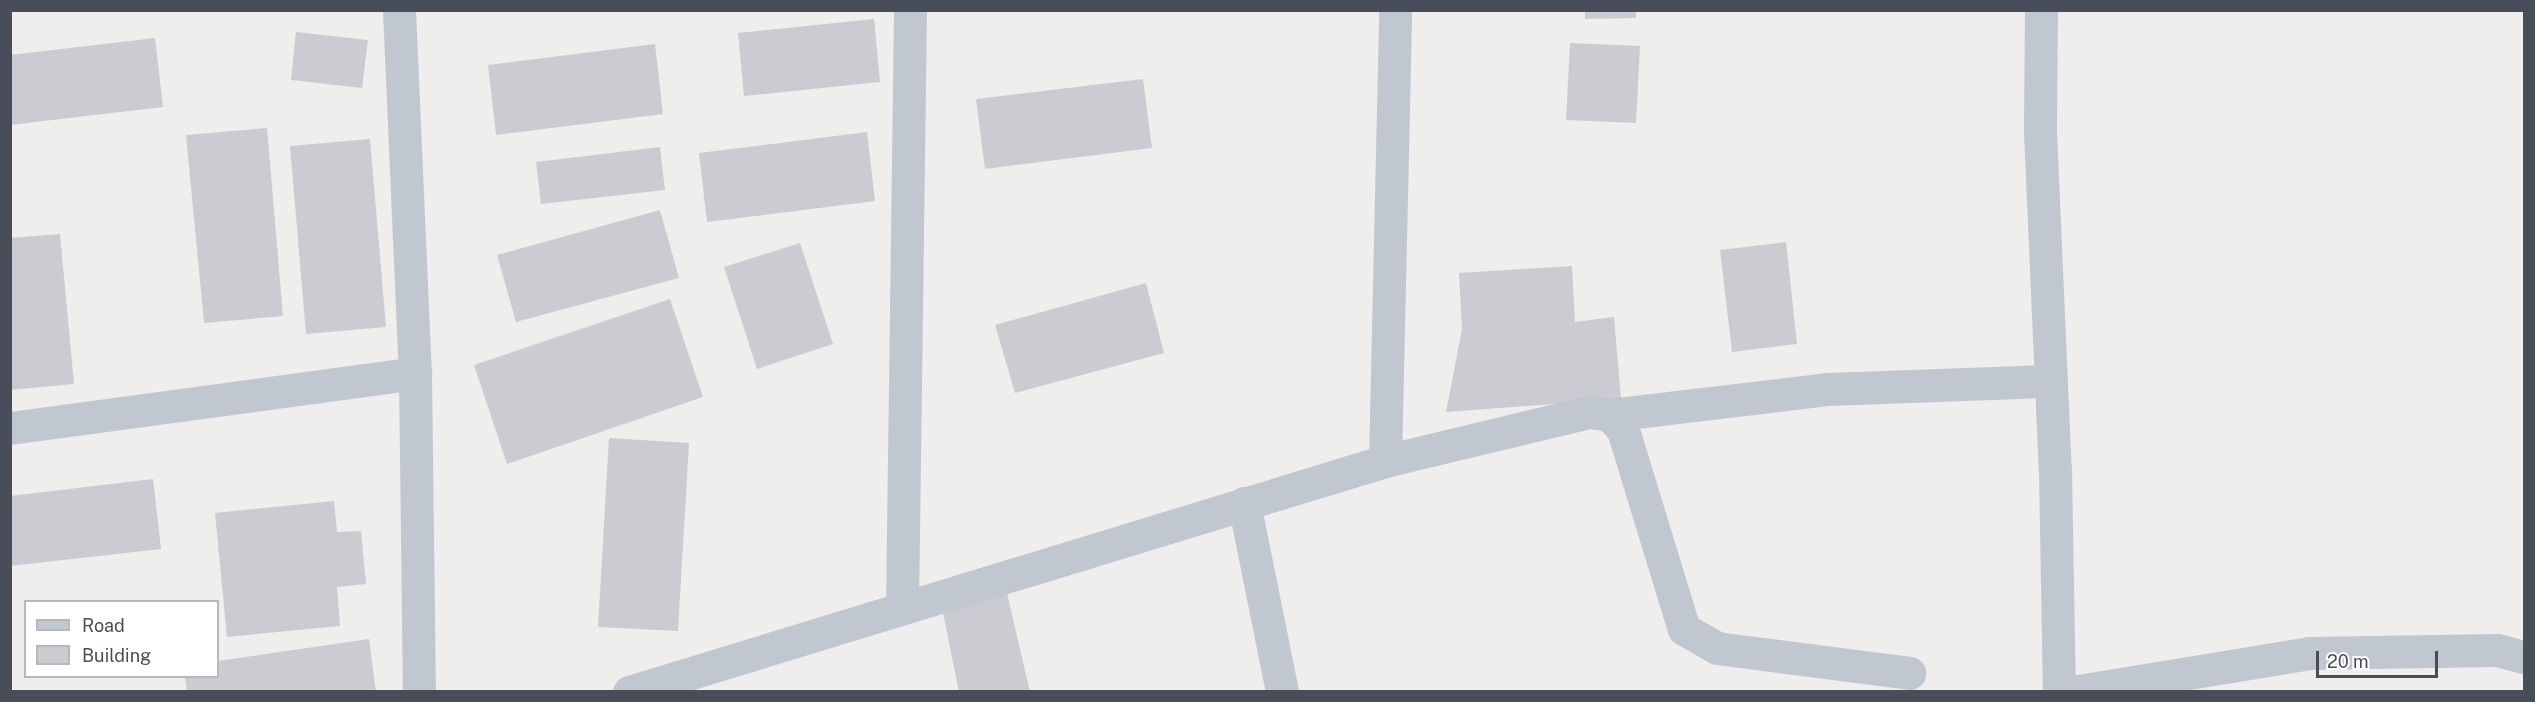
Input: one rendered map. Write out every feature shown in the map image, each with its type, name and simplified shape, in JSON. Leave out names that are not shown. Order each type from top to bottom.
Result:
[{"type":"street","points":[[399,10],[415,373],[419,692]]},
{"type":"street","points":[[902,607],[910,10]]},
{"type":"street","points":[[1385,461],[1395,10]]},
{"type":"street","points":[[2041,10],[2040,132],[2059,692]]},
{"type":"street","points":[[10,428],[415,373]]},
{"type":"street","points":[[629,692],[1385,461],[1589,412],[1610,415],[1828,388],[2049,381]]},
{"type":"street","points":[[1610,415],[1623,430],[1684,629],[1717,648],[1909,673]]},
{"type":"street","points":[[1244,503],[1282,692]]},
{"type":"street","points":[[2072,692],[2309,653],[2498,650],[2524,657]]},
{"type":"building","points":[[1585,10],[1636,10],[1636,18],[1585,19]]},
{"type":"building","points":[[874,19],[880,82],[744,96],[738,33]]},
{"type":"building","points":[[296,32],[368,40],[362,88],[291,80]]},
{"type":"building","points":[[155,38],[163,107],[10,125],[10,55]]},
{"type":"building","points":[[1570,43],[1640,46],[1636,123],[1566,120]]},
{"type":"building","points":[[655,44],[663,114],[496,135],[488,65]]},
{"type":"building","points":[[1143,79],[1152,148],[985,169],[976,99]]},
{"type":"building","points":[[267,128],[283,316],[204,323],[186,135]]},
{"type":"building","points":[[867,132],[875,201],[707,222],[699,153]]},
{"type":"building","points":[[370,139],[386,327],[306,334],[290,146]]},
{"type":"building","points":[[660,147],[665,190],[541,204],[536,162]]},
{"type":"building","points":[[660,210],[679,278],[516,322],[497,255]]},
{"type":"building","points":[[60,234],[74,384],[10,390],[10,238]]},
{"type":"building","points":[[1786,242],[1797,344],[1732,352],[1720,250]]},
{"type":"building","points":[[800,243],[833,344],[757,369],[724,267]]},
{"type":"building","points":[[1572,266],[1575,322],[1614,317],[1621,399],[1446,412],[1462,329],[1459,273]]},
{"type":"building","points":[[1146,283],[1164,353],[1015,393],[995,325]]},
{"type":"building","points":[[670,299],[703,397],[507,464],[474,365]]},
{"type":"building","points":[[609,438],[689,443],[678,631],[598,627]]},
{"type":"building","points":[[153,479],[161,549],[10,566],[10,496]]},
{"type":"building","points":[[334,501],[337,532],[361,531],[366,584],[337,587],[340,626],[227,637],[215,513]]},
{"type":"building","points":[[1007,593],[1030,692],[959,692],[942,608]]},
{"type":"building","points":[[369,639],[376,692],[187,692],[185,678],[219,678],[219,661]]}]
